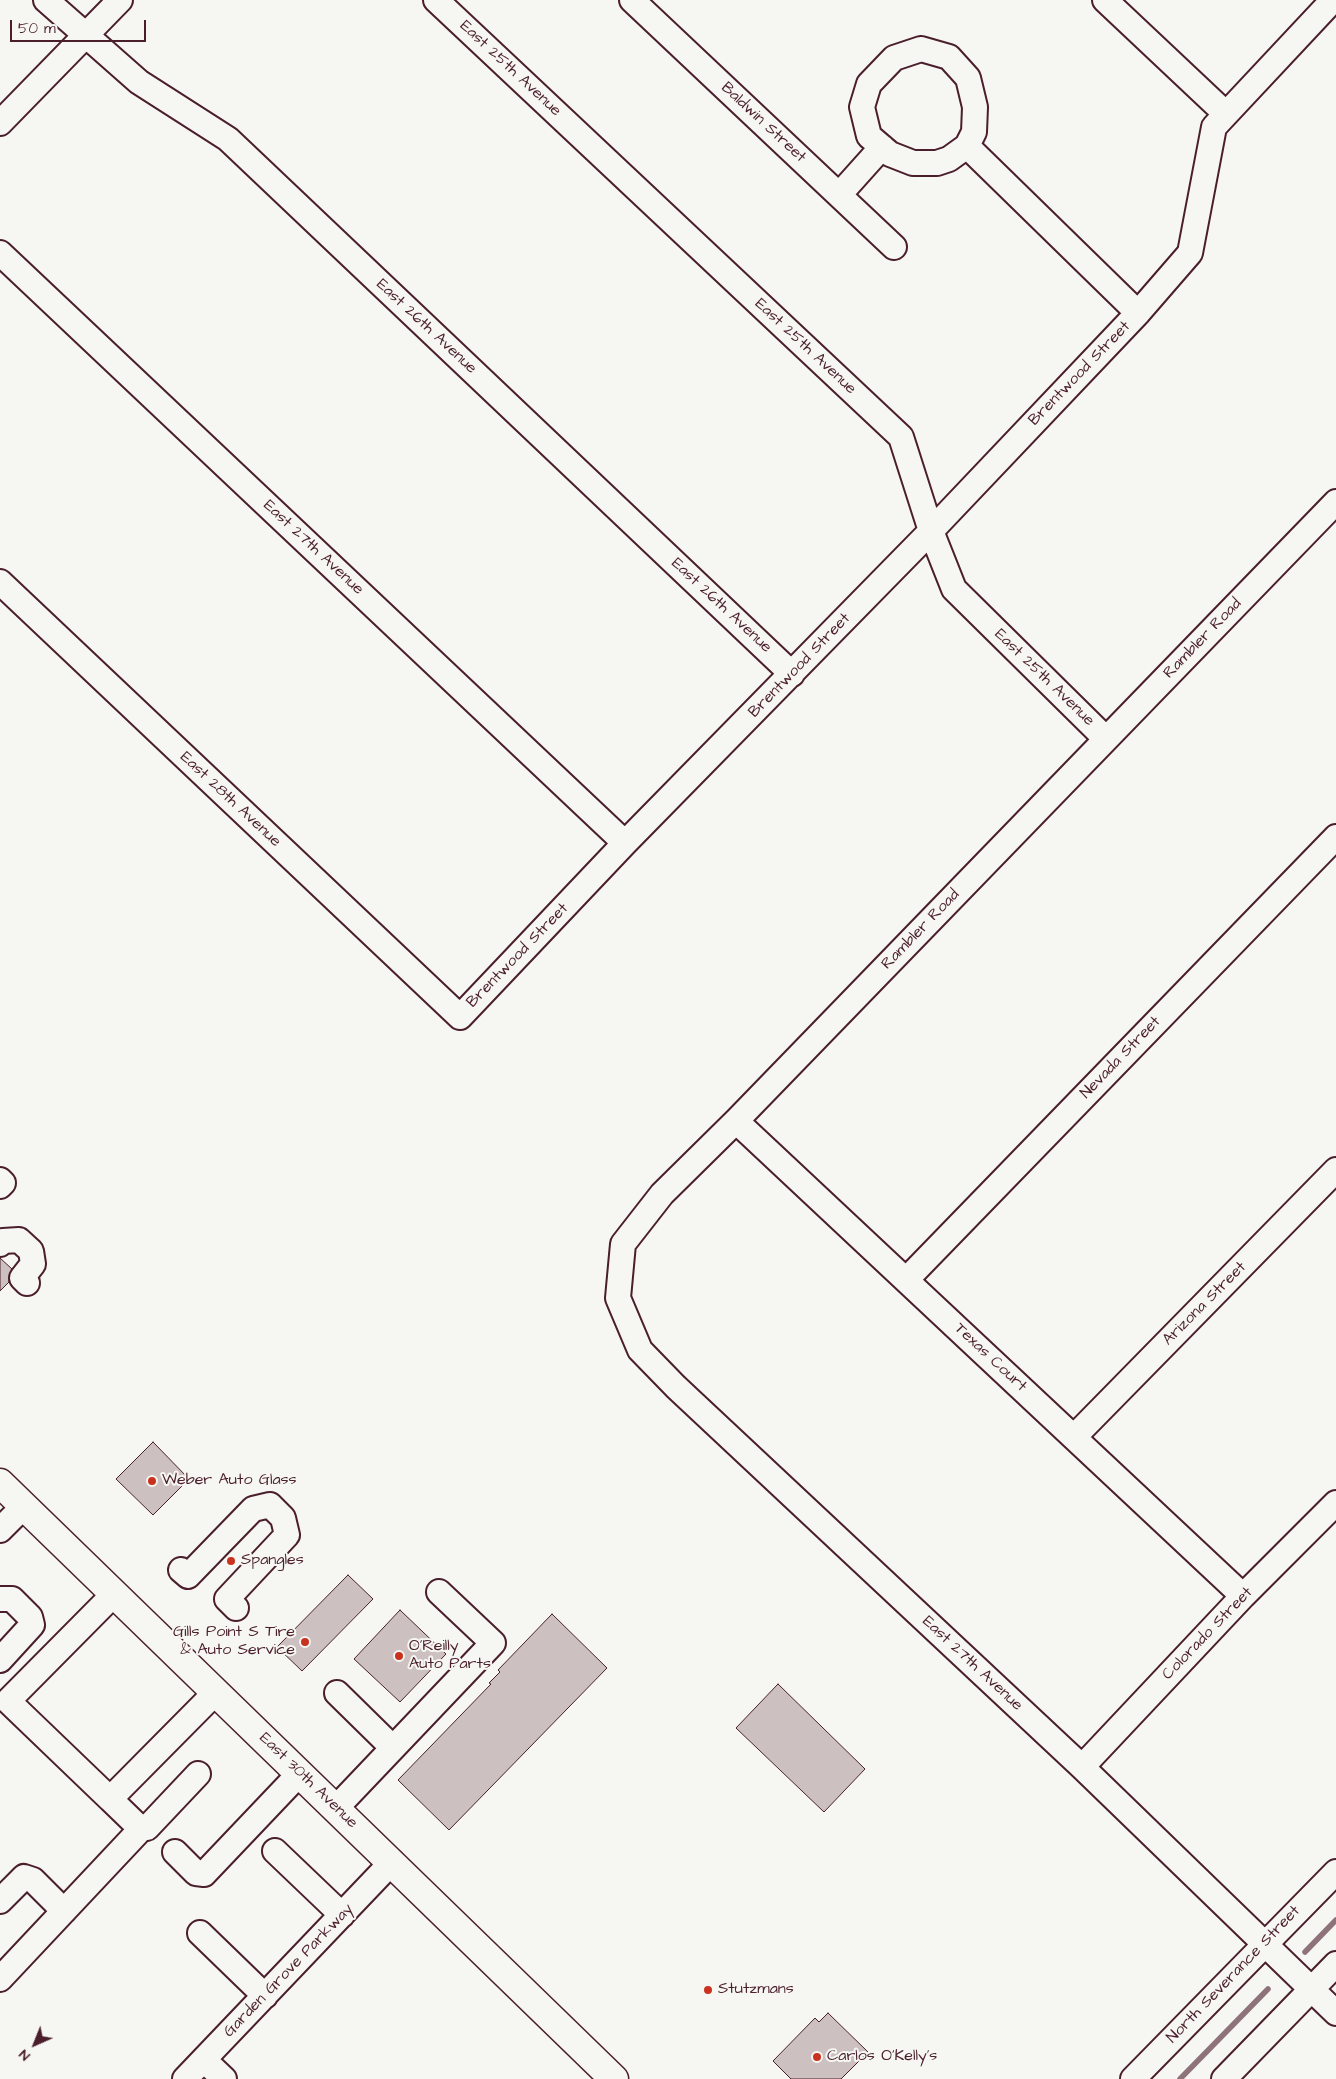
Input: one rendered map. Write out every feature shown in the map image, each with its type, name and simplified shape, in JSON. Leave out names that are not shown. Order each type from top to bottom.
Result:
[{"type":"main road","name":"East 30th Avenue","points":[[0,1483],[614,2079]]},
{"type":"street","name":"East 26th Avenue","points":[[46,0],[139,82],[228,139],[792,674]]},
{"type":"street","points":[[0,123],[120,0]]},
{"type":"street","name":"East 25th Avenue","points":[[436,0],[901,437],[931,531],[954,589],[1106,738]]},
{"type":"street","name":"Baldwin Street","points":[[632,0],[894,247]]},
{"type":"street","points":[[1105,0],[1226,114]]},
{"type":"street","name":"Brentwood Street","points":[[460,1017],[625,843],[931,531],[1138,313],[1190,253],[1214,127],[1333,0]]},
{"type":"street","points":[[921,49],[949,57],[968,78],[975,107],[974,132],[967,146],[949,159],[937,164],[913,163],[890,154],[869,136],[862,107],[869,84],[894,58],[921,49]]},
{"type":"street","name":"Brentwood Street","points":[[967,146],[1138,313]]},
{"type":"street","points":[[839,195],[882,147]]},
{"type":"street","name":"East 27th Avenue","points":[[0,253],[625,843]]},
{"type":"street","name":"Rambler Road","points":[[676,1387],[640,1350],[618,1298],[623,1244],[662,1194],[736,1121],[1336,502]]},
{"type":"street","name":"East 28th Avenue","points":[[0,582],[460,1017]]},
{"type":"street","name":"Nevada Street","points":[[906,1279],[1336,837]]},
{"type":"street","name":"Texas Court","points":[[736,1121],[1243,1596]]},
{"type":"street","name":"Arizona Street","points":[[1074,1437],[1336,1170]]},
{"type":"street","points":[[0,1180],[3,1183],[0,1186]]},
{"type":"street","points":[[0,1244],[3,1241],[19,1240],[30,1251],[33,1264],[22,1278],[27,1283]]},
{"type":"street","name":"East 27th Avenue","points":[[676,1387],[1082,1767],[1336,2013]]},
{"type":"street","name":"Colorado Street","points":[[1082,1767],[1243,1596],[1336,1503]]},
{"type":"street","points":[[181,1570],[188,1576],[253,1508],[270,1505],[284,1518],[287,1535],[227,1599],[236,1608]]},
{"type":"street","points":[[0,1530],[24,1506]]},
{"type":"street","points":[[336,1808],[493,1643],[439,1592]]},
{"type":"street","points":[[114,1594],[4,1697],[141,1829]]},
{"type":"street","points":[[0,1599],[12,1599],[30,1617],[32,1625],[0,1660]]},
{"type":"street","points":[[110,1799],[216,1692]]},
{"type":"street","points":[[337,1692],[393,1748]]},
{"type":"street","points":[[175,1852],[196,1873],[204,1874],[300,1773]]},
{"type":"street","points":[[0,1979],[141,1829],[147,1828],[198,1774]]},
{"type":"street","points":[[275,1851],[342,1915]]},
{"type":"street","name":"Garden Grove Parkway","points":[[185,2079],[392,1862]]},
{"type":"street","name":"North Severance Street","points":[[1133,2079],[1336,1872]]},
{"type":"street","points":[[0,1901],[24,1877],[33,1880],[64,1911]]},
{"type":"street","points":[[200,1933],[265,1996]]},
{"type":"street","points":[[1224,2079],[1336,1964]]},
{"type":"street","points":[[204,2060],[224,2079]]},
{"type":"building","points":[[0,1258],[12,1269],[9,1275],[9,1282],[0,1291]]},
{"type":"building","points":[[153,1442],[189,1479],[153,1515],[116,1479]]},
{"type":"building","points":[[348,1575],[373,1599],[302,1671],[277,1647]]},
{"type":"building","points":[[400,1610],[446,1654],[400,1702],[354,1659]]},
{"type":"building","points":[[552,1614],[607,1668],[449,1830],[398,1780],[491,1684],[489,1683],[500,1672],[498,1670]]},
{"type":"building","points":[[778,1684],[865,1769],[824,1812],[736,1728]]},
{"type":"building","points":[[828,2013],[868,2052],[841,2079],[791,2079],[773,2061],[815,2018],[819,2022]]},
{"type":"waterway","points":[[1305,1952],[1336,1920]]},
{"type":"waterway","points":[[1180,2079],[1268,1989]]},
{"type":"place","name":"Weber Auto Glass","points":[[152,1481]]},
{"type":"place","name":"Spangles","points":[[231,1561]]},
{"type":"place","name":"Gills Point S Tire & Auto Service","points":[[305,1642]]},
{"type":"place","name":"O'Reilly Auto Parts","points":[[399,1656]]},
{"type":"place","name":"Stutzmans","points":[[708,1990]]},
{"type":"place","name":"Carlos O'Kelly's","points":[[817,2057]]}]
